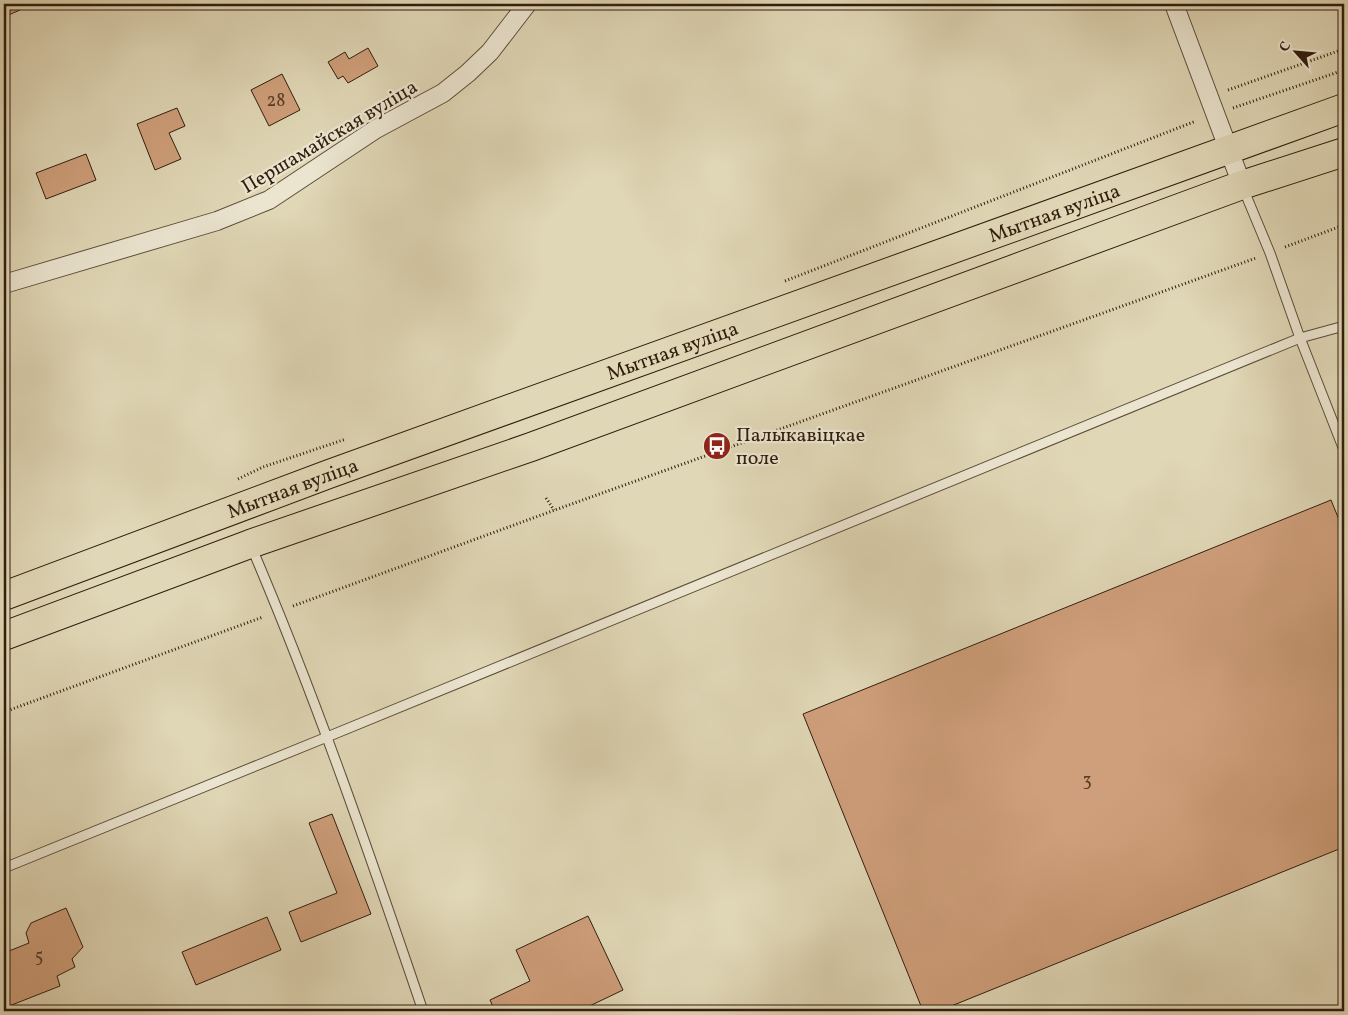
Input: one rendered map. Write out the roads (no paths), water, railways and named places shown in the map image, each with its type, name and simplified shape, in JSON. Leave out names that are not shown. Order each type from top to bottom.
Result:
[{"type":"main road","name":"Мытная вуліца","points":[[4,596],[338,471],[1344,108]]},
{"type":"main road","name":"Мытная вуліца","points":[[4,636],[250,544],[540,444],[1242,185],[1344,152]]},
{"type":"street","name":"Першамайская вуліца","points":[[4,284],[216,221],[269,200],[376,129],[443,93],[468,74],[490,52],[527,4]]},
{"type":"street","points":[[1174,4],[1242,185]]},
{"type":"lane","points":[[1242,185],[1270,253],[1300,338],[1344,450]]},
{"type":"lane","points":[[4,868],[1300,338],[1344,326]]},
{"type":"lane","points":[[250,544],[279,611],[327,737],[423,1011]]},
{"type":"place","name":"Палыкавіцкае поле","points":[[717,446]]}]
